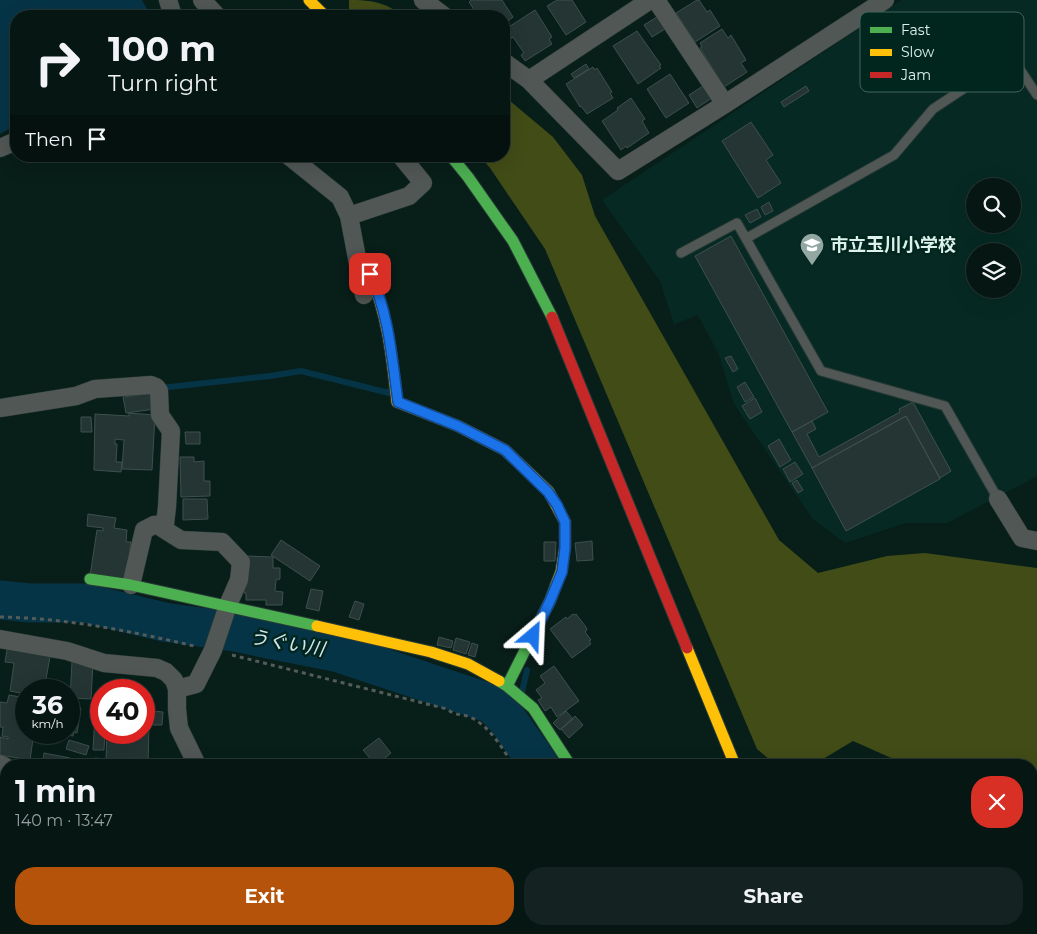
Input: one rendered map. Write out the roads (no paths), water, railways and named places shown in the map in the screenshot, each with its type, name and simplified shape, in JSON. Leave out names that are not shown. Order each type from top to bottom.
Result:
[{"type":"street","points":[[202,0],[211,10]]},
{"type":"street","points":[[310,0],[319,10]]},
{"type":"street","points":[[529,80],[650,0]]},
{"type":"street","points":[[656,0],[725,104]]},
{"type":"street","points":[[867,12],[885,0]]},
{"type":"street","points":[[510,66],[529,80],[618,171],[860,16]]},
{"type":"street","points":[[296,162],[340,197],[349,216],[364,295]]},
{"type":"street","points":[[349,216],[409,196],[423,184],[406,162]]},
{"type":"street","points":[[456,162],[513,241],[552,316],[733,759]]},
{"type":"street","points":[[359,274],[370,274],[379,292],[398,402],[458,426],[505,450],[548,492],[565,522],[565,548],[562,572],[550,601],[507,686]]},
{"type":"street","points":[[0,408],[76,396],[95,389],[151,385],[156,387],[159,392],[160,414],[172,431],[167,507],[165,524],[162,528],[181,540],[222,542],[241,562],[239,580],[228,605],[213,650],[196,684],[177,689]]},
{"type":"street","points":[[998,499],[1022,538],[1037,542]]},
{"type":"street","points":[[130,585],[144,530],[154,525],[165,524]]},
{"type":"street","points":[[90,579],[130,585],[228,605],[431,652],[468,664],[507,686],[533,708],[566,759]]},
{"type":"street","points":[[0,639],[67,650],[104,663],[157,668],[166,672],[177,689],[176,709],[178,728],[194,759]]},
{"type":"lane","points":[[1024,76],[1037,95]]},
{"type":"lane","points":[[747,238],[894,155],[933,109],[959,92]]},
{"type":"lane","points":[[681,253],[737,223],[821,371],[945,406],[998,499]]},
{"type":"water","points":[[0,0],[142,0],[148,10],[10,10],[10,128],[0,134]]},
{"type":"waterway","points":[[160,388],[301,371],[389,393],[389,391]]},
{"type":"waterway","name":"うぐい川","points":[[0,600],[29,603],[85,603],[164,622],[234,632],[339,653],[492,704],[507,719],[535,759]]},
{"type":"waterway","points":[[522,692],[527,670]]},
{"type":"waterway","points":[[507,719],[518,704]]},
{"type":"place","name":"市立玉川小学校","points":[[812,266]]}]
